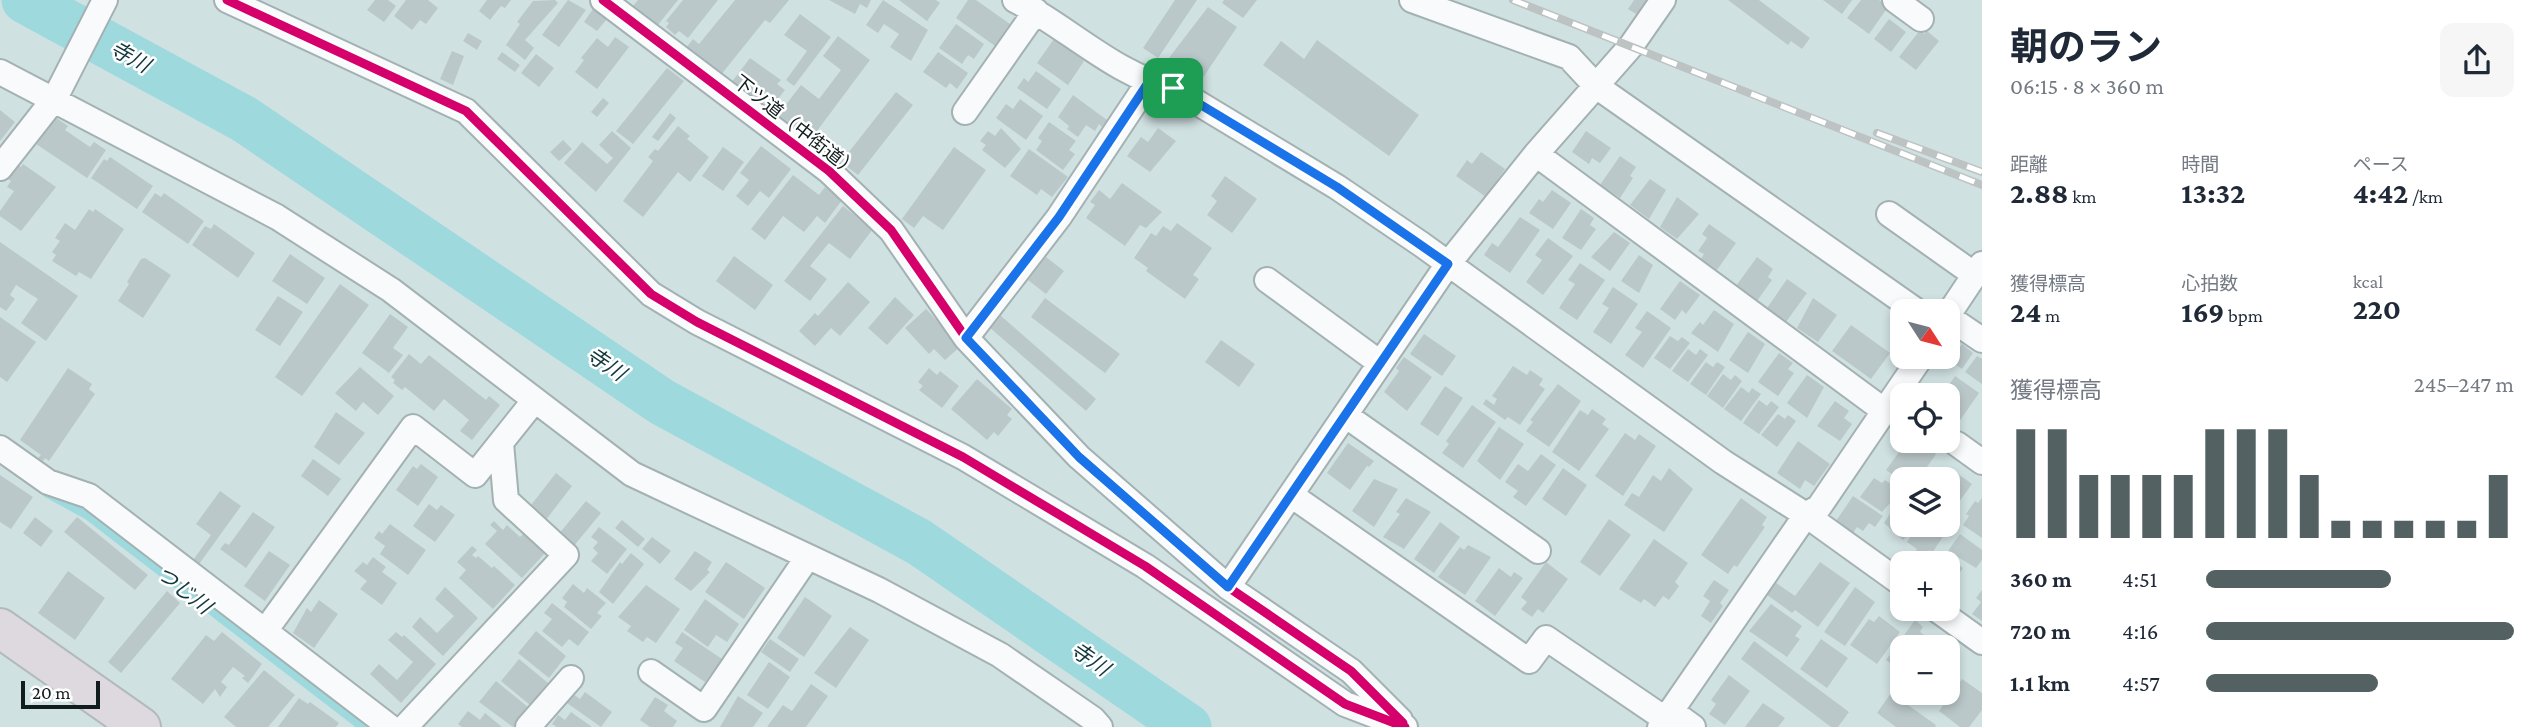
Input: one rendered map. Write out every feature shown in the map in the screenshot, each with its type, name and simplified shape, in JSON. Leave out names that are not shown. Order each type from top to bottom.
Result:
[{"type":"highway","points":[[0,628],[141,727]]},
{"type":"street","points":[[0,168],[58,94],[105,0]]},
{"type":"street","points":[[227,0],[466,111],[651,294],[697,322],[962,457],[1145,566],[1345,704],[1405,727]]},
{"type":"street","name":"下ツ道（中街道）","points":[[603,0],[829,171],[891,230],[966,338],[1079,457],[1228,587],[1351,671],[1405,727]]},
{"type":"street","points":[[1412,0],[1569,57],[1596,86],[1899,299]]},
{"type":"street","points":[[1228,587],[1448,264],[1536,154],[1631,46],[1663,0]]},
{"type":"street","points":[[1895,0],[1921,19]]},
{"type":"street","points":[[965,112],[1026,5],[1148,83],[1173,88],[1337,187],[1723,462],[1806,514],[1890,575]]},
{"type":"street","points":[[0,72],[58,94],[287,223],[391,290],[632,474],[879,590],[1000,655],[1100,727]]},
{"type":"street","points":[[966,338],[1059,217],[1148,83]]},
{"type":"street","points":[[1536,154],[1886,412]]},
{"type":"street","points":[[1889,214],[1978,270],[1959,299]]},
{"type":"street","points":[[1267,279],[1380,363]]},
{"type":"street","points":[[1960,324],[1982,340]]},
{"type":"street","points":[[1665,719],[1806,514],[1819,506],[1913,369]]},
{"type":"street","points":[[265,631],[413,427],[475,475],[534,401]]},
{"type":"street","points":[[1345,415],[1538,551]]},
{"type":"street","points":[[405,727],[566,555],[506,500],[501,443]]},
{"type":"street","points":[[1960,446],[1982,462]]},
{"type":"street","points":[[0,448],[48,482],[89,496],[390,727]]},
{"type":"street","points":[[1291,495],[1529,661],[1546,638],[1665,719],[1692,727]]},
{"type":"street","points":[[651,671],[704,709],[807,558]]},
{"type":"street","points":[[1953,621],[1982,642]]},
{"type":"street","points":[[528,727],[571,678]]},
{"type":"building","points":[[375,0],[388,0],[396,6],[384,22],[367,10]]},
{"type":"building","points":[[406,0],[428,0],[438,8],[426,24],[420,20],[412,30],[394,16]]},
{"type":"building","points":[[487,0],[511,0],[505,8],[501,6],[490,20],[479,11]]},
{"type":"building","points":[[555,0],[558,3],[525,40],[534,48],[525,60],[506,45],[520,24],[517,22],[533,1]]},
{"type":"building","points":[[568,0],[586,10],[559,47],[542,35]]},
{"type":"building","points":[[638,0],[678,0],[657,26],[633,6]]},
{"type":"building","points":[[683,0],[718,0],[688,38],[679,31],[675,35],[666,27],[669,23],[666,21]]},
{"type":"building","points":[[735,0],[789,0],[770,23],[765,20],[720,76],[686,48],[693,39],[699,44]]},
{"type":"building","points":[[829,0],[871,0],[867,8],[860,4],[855,14]]},
{"type":"building","points":[[883,0],[928,30],[911,61],[890,47],[899,34],[884,24],[878,33],[866,25]]},
{"type":"building","points":[[899,0],[936,0],[940,3],[927,21]]},
{"type":"building","points":[[968,0],[976,0],[1010,24],[995,46],[956,18]]},
{"type":"building","points":[[1175,0],[1197,0],[1158,58],[1143,48]]},
{"type":"building","points":[[1224,0],[1257,0],[1243,18],[1222,3]]},
{"type":"building","points":[[1634,0],[1653,0],[1641,17],[1628,9]]},
{"type":"building","points":[[1728,0],[1759,0],[1810,38],[1802,49],[1791,41],[1788,45]]},
{"type":"building","points":[[1823,0],[1852,0],[1842,14]]},
{"type":"building","points":[[1861,0],[1879,0],[1888,7],[1869,34],[1847,18]]},
{"type":"building","points":[[1208,7],[1237,27],[1198,85],[1165,63]]},
{"type":"building","points":[[593,9],[607,19],[597,31],[584,22]]},
{"type":"building","points":[[800,14],[831,37],[794,86],[786,80],[807,51],[784,35]]},
{"type":"building","points":[[1889,19],[1906,32],[1891,52],[1874,39]]},
{"type":"building","points":[[956,24],[984,44],[974,59],[968,55],[962,64],[939,48]]},
{"type":"building","points":[[1920,30],[1924,34],[1927,31],[1939,41],[1916,70],[1899,57]]},
{"type":"building","points":[[468,33],[482,41],[477,50],[463,41]]},
{"type":"building","points":[[838,36],[870,60],[811,139],[775,119],[801,85],[819,99],[841,70],[823,56]]},
{"type":"building","points":[[615,37],[629,47],[597,89],[575,72],[584,60],[581,58],[597,38],[608,47]]},
{"type":"building","points":[[1054,39],[1084,61],[1068,85],[1037,63]]},
{"type":"building","points":[[1317,40],[1419,115],[1389,156],[1263,65],[1281,41],[1304,59]]},
{"type":"building","points":[[452,51],[464,56],[453,85],[440,79]]},
{"type":"building","points":[[502,52],[520,65],[515,72],[497,59]]},
{"type":"building","points":[[938,52],[968,73],[957,89],[950,83],[946,88],[923,72]]},
{"type":"building","points":[[536,54],[554,68],[539,87],[521,73]]},
{"type":"building","points":[[750,58],[781,80],[777,84],[785,90],[768,112],[731,83]]},
{"type":"building","points":[[667,68],[684,81],[633,144],[616,131]]},
{"type":"building","points":[[1036,71],[1061,89],[1047,109],[1017,88],[1024,78],[1028,82]]},
{"type":"building","points":[[896,92],[913,105],[858,175],[841,162]]},
{"type":"building","points":[[1073,95],[1107,120],[1102,127],[1099,124],[1095,131],[1086,125],[1078,137],[1067,129],[1069,126],[1058,117]]},
{"type":"building","points":[[603,98],[609,103],[597,117],[591,112]]},
{"type":"building","points":[[1020,99],[1043,116],[1026,140],[996,118],[1006,104],[1013,109]]},
{"type":"building","points":[[0,110],[15,122],[0,141]]},
{"type":"building","points":[[670,113],[676,118],[658,141],[652,137]]},
{"type":"building","points":[[55,117],[68,126],[65,130],[90,147],[94,142],[106,150],[87,178],[36,144]]},
{"type":"building","points":[[1049,122],[1076,141],[1069,150],[1075,154],[1063,170],[1036,150],[1042,141],[1038,138]]},
{"type":"building","points":[[678,126],[690,136],[687,139],[709,157],[690,182],[678,172],[643,217],[623,201],[653,161],[648,157],[655,149],[658,151]]},
{"type":"building","points":[[1001,128],[1021,149],[1005,168],[982,150],[986,145],[980,141],[988,131],[995,136]]},
{"type":"building","points":[[1158,128],[1176,141],[1150,172],[1127,156],[1141,137],[1148,142]]},
{"type":"building","points":[[612,131],[631,148],[596,192],[564,163],[582,142],[607,164],[613,158],[599,145]]},
{"type":"building","points":[[1586,131],[1611,148],[1600,163],[1592,158],[1589,164],[1572,152]]},
{"type":"building","points":[[563,140],[572,149],[559,161],[550,152]]},
{"type":"building","points":[[761,146],[791,169],[769,198],[760,191],[748,206],[736,196],[749,180],[740,173]]},
{"type":"building","points":[[723,147],[744,162],[723,191],[702,176]]},
{"type":"building","points":[[954,147],[986,170],[943,230],[923,216],[914,228],[902,219]]},
{"type":"building","points":[[1029,149],[1068,177],[1052,197],[1041,189],[1037,195],[1010,176]]},
{"type":"building","points":[[1481,152],[1505,169],[1486,197],[1456,176],[1467,160],[1472,164]]},
{"type":"building","points":[[1620,156],[1636,167],[1630,176],[1633,178],[1620,198],[1600,185]]},
{"type":"building","points":[[110,157],[153,186],[137,209],[91,178],[104,159],[107,161]]},
{"type":"building","points":[[16,163],[21,167],[23,164],[56,187],[21,231],[0,216],[0,211],[14,191],[7,187],[11,181],[7,178]]},
{"type":"building","points":[[793,175],[819,195],[825,187],[842,200],[825,223],[817,216],[804,232],[783,216],[765,240],[751,229]]},
{"type":"building","points":[[1225,176],[1257,199],[1232,233],[1207,215],[1217,201],[1211,196]]},
{"type":"building","points":[[1650,179],[1666,190],[1649,219],[1630,205]]},
{"type":"building","points":[[1122,183],[1162,212],[1146,228],[1140,225],[1125,246],[1086,218],[1095,205],[1090,202],[1099,190],[1110,199]]},
{"type":"building","points":[[1552,190],[1571,203],[1553,229],[1529,213],[1539,199],[1543,202]]},
{"type":"building","points":[[155,193],[161,197],[164,193],[204,221],[188,244],[142,212]]},
{"type":"building","points":[[1677,197],[1699,214],[1677,239],[1660,227]]},
{"type":"building","points":[[843,206],[873,229],[850,259],[829,243],[810,266],[827,279],[810,301],[784,281]]},
{"type":"building","points":[[89,209],[93,212],[95,209],[124,229],[91,279],[79,272],[76,276],[52,261],[56,255],[52,252],[60,241],[55,238],[65,223],[75,230]]},
{"type":"building","points":[[1581,209],[1594,218],[1590,225],[1596,229],[1581,250],[1562,238]]},
{"type":"building","points":[[1520,217],[1540,230],[1510,273],[1484,255],[1492,243],[1498,247]]},
{"type":"building","points":[[1177,223],[1212,248],[1193,275],[1199,279],[1185,299],[1146,271],[1148,268],[1134,258],[1151,233],[1156,236],[1163,226],[1171,231]]},
{"type":"building","points":[[214,224],[255,253],[238,278],[192,245],[205,226],[211,229]]},
{"type":"building","points":[[1709,224],[1736,243],[1717,270],[1701,259],[1704,254],[1698,251],[1707,238],[1702,234]]},
{"type":"building","points":[[1614,232],[1630,243],[1610,271],[1591,257]]},
{"type":"building","points":[[1548,238],[1573,256],[1543,295],[1526,282],[1542,260],[1535,255]]},
{"type":"building","points":[[0,242],[78,296],[46,341],[21,323],[38,299],[16,285],[10,295],[15,299],[6,311],[0,307]]},
{"type":"building","points":[[290,254],[325,278],[307,304],[272,281]]},
{"type":"building","points":[[1639,255],[1653,265],[1639,293],[1621,281]]},
{"type":"building","points":[[734,256],[773,285],[755,310],[716,281]]},
{"type":"building","points":[[1046,257],[1064,271],[1046,294],[1028,280]]},
{"type":"building","points":[[1757,257],[1773,269],[1768,277],[1772,280],[1757,301],[1736,286]]},
{"type":"building","points":[[145,258],[171,275],[143,318],[118,301],[141,259]]},
{"type":"building","points":[[1580,263],[1605,280],[1577,320],[1559,308],[1575,284],[1568,280]]},
{"type":"building","points":[[1787,279],[1807,293],[1786,322],[1767,308]]},
{"type":"building","points":[[1680,281],[1700,295],[1686,314],[1682,310],[1675,320],[1660,309]]},
{"type":"building","points":[[848,282],[870,302],[840,336],[831,328],[815,346],[799,331],[815,313],[818,316]]},
{"type":"building","points":[[340,284],[369,305],[302,396],[275,377]]},
{"type":"building","points":[[1613,287],[1638,304],[1611,344],[1593,332],[1609,308],[1602,304]]},
{"type":"building","points":[[278,296],[303,312],[280,346],[255,330]]},
{"type":"building","points":[[895,297],[914,315],[887,345],[868,328]]},
{"type":"building","points":[[1045,298],[1120,354],[1105,373],[1031,317]]},
{"type":"building","points":[[1813,298],[1837,315],[1818,342],[1797,328]]},
{"type":"building","points":[[926,309],[961,346],[945,360],[934,349],[929,354],[905,328]]},
{"type":"building","points":[[1714,310],[1734,324],[1718,352],[1691,333],[1700,322],[1703,325]]},
{"type":"building","points":[[1647,311],[1671,328],[1643,368],[1625,355],[1642,332],[1635,328]]},
{"type":"building","points":[[390,314],[408,327],[393,348],[403,355],[389,373],[362,353]]},
{"type":"building","points":[[1000,315],[1096,399],[1086,411],[989,327]]},
{"type":"building","points":[[0,317],[36,342],[7,382],[0,377]]},
{"type":"building","points":[[1851,325],[1890,353],[1871,379],[1832,351]]},
{"type":"building","points":[[1748,332],[1765,344],[1748,373],[1729,360]]},
{"type":"building","points":[[1424,334],[1456,356],[1442,376],[1410,354]]},
{"type":"building","points":[[1670,336],[1678,341],[1682,337],[1690,343],[1670,369],[1654,358]]},
{"type":"building","points":[[1221,340],[1255,364],[1239,387],[1205,362]]},
{"type":"building","points":[[1962,344],[1973,353],[1962,369],[1960,368]]},
{"type":"building","points":[[1688,349],[1696,355],[1700,349],[1708,355],[1688,382],[1672,371]]},
{"type":"building","points":[[1779,353],[1793,363],[1788,369],[1794,373],[1778,396],[1758,382]]},
{"type":"building","points":[[409,354],[421,364],[429,355],[486,400],[489,396],[500,405],[472,440],[460,431],[469,420],[444,399],[434,411],[405,387],[402,390],[393,383],[395,380],[391,377]]},
{"type":"building","points":[[1977,356],[1982,359],[1982,384],[1965,372]]},
{"type":"building","points":[[1404,357],[1432,377],[1407,411],[1384,392],[1399,371],[1396,368]]},
{"type":"building","points":[[1706,362],[1713,367],[1717,362],[1725,367],[1706,395],[1690,384]]},
{"type":"building","points":[[1513,366],[1527,375],[1530,370],[1543,379],[1539,385],[1545,389],[1520,425],[1508,417],[1505,420],[1483,404],[1486,399],[1494,405],[1497,399],[1492,396]]},
{"type":"building","points":[[360,367],[394,396],[378,415],[363,402],[356,411],[335,393]]},
{"type":"building","points":[[68,368],[92,384],[89,389],[95,394],[49,461],[45,458],[43,461],[38,458],[41,455],[20,440]]},
{"type":"building","points":[[929,368],[937,375],[940,371],[959,386],[942,408],[919,390],[923,386],[918,382]]},
{"type":"building","points":[[1723,374],[1731,380],[1735,375],[1742,381],[1723,408],[1707,396]]},
{"type":"building","points":[[1807,375],[1824,387],[1807,418],[1787,403]]},
{"type":"building","points":[[1955,376],[1979,393],[1960,420],[1960,383],[1950,383]]},
{"type":"building","points":[[977,379],[1012,409],[1007,415],[1012,419],[998,436],[994,432],[987,440],[951,409]]},
{"type":"building","points":[[1558,384],[1581,401],[1549,447],[1526,431],[1533,422],[1530,420]]},
{"type":"building","points":[[1445,386],[1463,398],[1438,436],[1420,424]]},
{"type":"building","points":[[1741,387],[1749,393],[1752,388],[1761,394],[1741,421],[1724,409]]},
{"type":"building","points":[[1759,400],[1767,406],[1771,401],[1779,407],[1759,434],[1743,423]]},
{"type":"building","points":[[1835,401],[1849,411],[1844,418],[1852,424],[1840,441],[1817,426]]},
{"type":"building","points":[[1472,405],[1496,422],[1463,468],[1442,453],[1449,444],[1446,441]]},
{"type":"building","points":[[1592,409],[1606,419],[1602,424],[1609,429],[1579,471],[1552,452],[1580,410],[1588,415]]},
{"type":"building","points":[[336,412],[365,433],[339,465],[314,447]]},
{"type":"building","points":[[1778,414],[1785,419],[1788,415],[1796,421],[1777,447],[1761,435]]},
{"type":"building","points":[[1499,427],[1524,444],[1500,480],[1477,461]]},
{"type":"building","points":[[1625,433],[1635,440],[1639,434],[1656,446],[1623,496],[1595,476]]},
{"type":"building","points":[[1798,441],[1830,464],[1814,486],[1805,480],[1800,489],[1777,473]]},
{"type":"building","points":[[1348,443],[1374,461],[1367,466],[1350,490],[1327,473]]},
{"type":"building","points":[[1898,453],[1936,454],[1927,467],[1890,467],[1890,473],[1886,470]]},
{"type":"building","points":[[1541,454],[1556,465],[1526,506],[1513,497],[1518,491],[1505,482],[1518,464],[1528,471]]},
{"type":"building","points":[[313,459],[341,479],[328,496],[301,476]]},
{"type":"building","points":[[421,464],[438,477],[418,506],[396,490],[413,466],[417,469]]},
{"type":"building","points":[[1563,468],[1587,485],[1566,516],[1542,499]]},
{"type":"building","points":[[1669,468],[1693,489],[1664,532],[1624,505],[1632,493],[1639,497],[1653,475],[1661,481]]},
{"type":"building","points":[[556,473],[572,486],[545,521],[528,509]]},
{"type":"building","points":[[0,475],[33,497],[11,529],[0,522]]},
{"type":"building","points":[[1960,475],[1972,484],[1960,500]]},
{"type":"building","points":[[1874,478],[1882,483],[1885,480],[1890,483],[1890,503],[1882,512],[1860,497]]},
{"type":"building","points":[[1374,479],[1398,489],[1374,527],[1352,511]]},
{"type":"building","points":[[220,491],[241,506],[197,567],[191,563],[211,535],[196,524]]},
{"type":"building","points":[[1853,496],[1883,516],[1875,527],[1869,523],[1863,531],[1857,527],[1853,533],[1836,521]]},
{"type":"building","points":[[1406,498],[1431,512],[1404,549],[1383,537],[1400,514],[1396,512]]},
{"type":"building","points":[[1741,498],[1767,517],[1762,525],[1765,527],[1737,567],[1734,565],[1728,574],[1701,555]]},
{"type":"building","points":[[1982,498],[1982,538],[1963,525],[1969,516],[1966,514],[1975,501],[1978,503]]},
{"type":"building","points":[[586,501],[601,513],[573,547],[558,535]]},
{"type":"building","points":[[429,504],[437,510],[441,505],[455,515],[435,542],[413,526]]},
{"type":"building","points":[[253,512],[275,527],[246,568],[220,549],[225,543],[229,545]]},
{"type":"building","points":[[1890,514],[1890,528],[1884,523]]},
{"type":"building","points":[[35,517],[53,531],[41,547],[23,533]]},
{"type":"building","points":[[77,517],[148,575],[135,590],[64,532]]},
{"type":"building","points":[[1609,519],[1631,535],[1600,576],[1580,562]]},
{"type":"building","points":[[622,520],[645,539],[638,547],[615,528]]},
{"type":"building","points":[[494,521],[503,530],[507,525],[520,537],[523,534],[545,553],[522,578],[485,544],[497,531],[490,525]]},
{"type":"building","points":[[1440,522],[1460,537],[1434,573],[1414,559]]},
{"type":"building","points":[[390,524],[426,550],[408,575],[380,554],[385,546],[374,538],[379,531],[382,534]]},
{"type":"building","points":[[599,527],[627,549],[607,574],[591,561],[598,553],[593,548],[598,542],[591,537]]},
{"type":"building","points":[[1960,534],[1982,550],[1982,560],[1976,568],[1960,558],[1960,551],[1948,551]]},
{"type":"building","points":[[652,537],[671,551],[660,564],[642,549]]},
{"type":"building","points":[[1911,537],[1943,537],[1933,551],[1915,551],[1917,549],[1907,542]]},
{"type":"building","points":[[1654,539],[1688,563],[1675,582],[1679,586],[1669,600],[1663,596],[1655,607],[1644,599],[1641,603],[1619,589]]},
{"type":"building","points":[[1468,545],[1491,557],[1465,595],[1438,577],[1460,547],[1464,550]]},
{"type":"building","points":[[472,546],[477,550],[472,555],[476,558],[478,556],[492,568],[494,566],[515,585],[493,609],[459,578],[466,570],[457,562]]},
{"type":"building","points":[[269,551],[290,565],[265,601],[244,586]]},
{"type":"building","points":[[695,551],[712,562],[707,570],[710,572],[691,591],[674,579]]},
{"type":"building","points":[[631,553],[644,564],[613,604],[599,592],[620,562],[622,564]]},
{"type":"building","points":[[373,557],[386,567],[382,572],[397,583],[382,605],[360,589],[367,581],[354,571],[363,562],[367,565]]},
{"type":"building","points":[[726,562],[765,588],[744,619],[705,592]]},
{"type":"building","points":[[1546,562],[1568,579],[1543,613],[1538,609],[1532,617],[1521,609],[1527,602],[1521,597]]},
{"type":"building","points":[[1820,562],[1850,583],[1818,627],[1795,610],[1792,613],[1763,592],[1772,580],[1795,596]]},
{"type":"building","points":[[1499,568],[1511,577],[1514,572],[1523,578],[1495,616],[1475,601]]},
{"type":"building","points":[[68,571],[105,598],[75,640],[38,613]]},
{"type":"building","points":[[1714,580],[1729,590],[1720,603],[1723,606],[1711,623],[1701,616],[1710,601],[1703,596]]},
{"type":"building","points":[[573,584],[584,593],[587,588],[606,603],[597,613],[602,616],[591,629],[564,607],[567,602],[562,598]]},
{"type":"building","points":[[646,585],[680,609],[656,643],[647,637],[643,642],[627,631],[631,626],[618,617]]},
{"type":"building","points":[[445,587],[478,618],[443,656],[412,627],[420,617],[437,633],[454,616],[435,599]]},
{"type":"building","points":[[1855,587],[1875,602],[1845,646],[1824,632]]},
{"type":"building","points":[[1982,590],[1982,621],[1972,614],[1981,602],[1976,598]]},
{"type":"building","points":[[167,591],[180,603],[121,673],[108,662]]},
{"type":"building","points":[[805,597],[832,616],[804,657],[777,638]]},
{"type":"building","points":[[705,599],[739,624],[727,642],[716,635],[708,647],[684,630]]},
{"type":"building","points":[[319,600],[338,614],[314,648],[293,633],[307,608],[311,612]]},
{"type":"building","points":[[552,603],[589,632],[578,646],[569,639],[562,647],[542,631],[552,619],[544,613]]},
{"type":"building","points":[[1771,604],[1802,626],[1795,636],[1800,639],[1787,657],[1749,631]]},
{"type":"building","points":[[1879,616],[1900,632],[1898,635],[1890,635],[1890,646],[1877,664],[1850,645],[1869,619],[1874,622]]},
{"type":"building","points":[[1914,621],[1923,627],[1920,632],[1924,635],[1904,635]]},
{"type":"building","points":[[850,627],[869,640],[836,688],[814,673]]},
{"type":"building","points":[[536,631],[566,656],[549,678],[518,653]]},
{"type":"building","points":[[222,632],[262,664],[248,683],[242,678],[245,676],[233,667],[221,682],[227,687],[220,697],[215,689],[203,704],[171,679],[206,635],[214,641]]},
{"type":"building","points":[[396,632],[402,637],[404,635],[436,664],[401,703],[370,674],[379,664],[397,680],[413,662],[388,640]]},
{"type":"building","points":[[682,632],[722,659],[705,682],[674,661],[683,648],[675,643]]},
{"type":"building","points":[[770,639],[799,659],[790,672],[761,652]]},
{"type":"building","points":[[1821,639],[1848,658],[1827,688],[1800,669]]},
{"type":"building","points":[[1754,641],[1849,712],[1838,727],[1831,727],[1741,659]]},
{"type":"building","points":[[519,659],[548,683],[530,705],[501,681]]},
{"type":"building","points":[[769,662],[790,677],[768,709],[747,695]]},
{"type":"building","points":[[264,670],[295,695],[268,727],[236,727],[224,717]]},
{"type":"building","points":[[1729,675],[1750,691],[1725,725],[1709,714],[1716,704],[1711,700]]},
{"type":"building","points":[[1962,679],[1982,693],[1982,710],[1969,727],[1960,727],[1939,711],[1943,705],[1960,705]]},
{"type":"building","points":[[496,681],[529,708],[513,727],[479,702]]},
{"type":"building","points":[[811,684],[828,696],[806,727],[767,727],[783,705],[792,711]]},
{"type":"building","points":[[585,692],[612,712],[601,727],[567,703],[573,694],[580,699]]},
{"type":"building","points":[[1890,694],[1890,705],[1908,705],[1936,725],[1896,727],[1877,713]]},
{"type":"building","points":[[738,696],[763,713],[753,727],[720,727]]},
{"type":"building","points":[[655,697],[668,705],[664,711],[677,721],[673,727],[650,727],[640,720]]},
{"type":"building","points":[[299,698],[308,704],[310,702],[339,723],[336,727],[278,727]]},
{"type":"building","points":[[1763,703],[1785,718],[1778,727],[1745,727]]},
{"type":"building","points":[[468,711],[480,720],[485,713],[502,727],[462,727],[458,724]]},
{"type":"building","points":[[571,712],[592,727],[557,727],[552,724],[558,715],[565,720]]},
{"type":"waterway","name":"寺川","points":[[25,0],[244,119],[662,402],[919,542],[1188,727]]},
{"type":"waterway","name":"つじ川","points":[[46,493],[88,516],[362,727]]},
{"type":"railway","points":[[1513,0],[1982,185]]},
{"type":"railway","points":[[1877,133],[1982,172]]},
{"type":"cycle path","points":[[227,0],[466,111],[651,294],[697,322],[963,457],[1145,566],[1345,704],[1405,727]]},
{"type":"cycle path","points":[[603,0],[829,171],[891,230],[966,338],[1079,457],[1228,587],[1351,671],[1403,723]]},
{"type":"route","points":[[1148,83],[1173,88],[1337,187],[1448,264],[1228,587],[1079,457],[966,338],[1059,217],[1148,83]]}]
